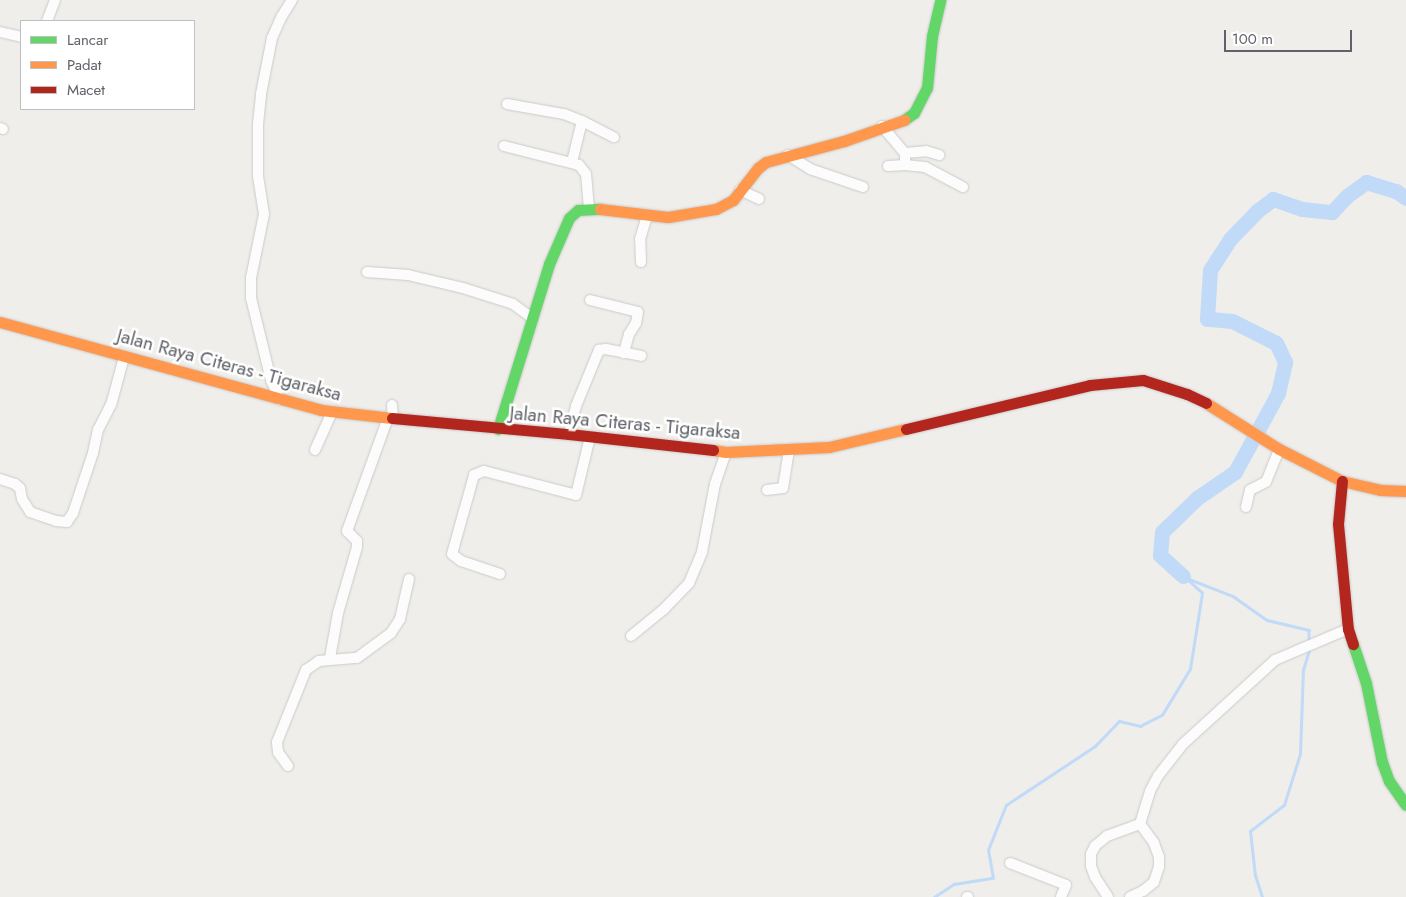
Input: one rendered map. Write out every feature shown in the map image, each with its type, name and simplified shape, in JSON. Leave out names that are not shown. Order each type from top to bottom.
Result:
[{"type":"main road","points":[[498,429],[531,317],[549,264],[569,218],[578,210],[589,208],[610,209],[647,216],[682,216],[704,212],[725,205],[733,200],[766,162],[844,141],[882,126],[904,120],[914,113],[927,88],[932,36],[940,0]]},
{"type":"main road","name":"Jalan Raya Citeras - Tigaraksa","points":[[0,322],[280,400],[332,412],[498,429],[569,434],[726,452],[829,447],[1090,385],[1126,380],[1151,382],[1187,394],[1217,408],[1275,447],[1342,481],[1380,490],[1406,491]]},
{"type":"main road","points":[[1342,481],[1338,524],[1348,629],[1366,683],[1382,762],[1389,781],[1406,805]]},
{"type":"street","points":[[47,20],[55,0]]},
{"type":"street","points":[[280,400],[271,380],[251,298],[251,278],[264,214],[258,175],[258,124],[261,94],[272,38],[292,0]]},
{"type":"street","points":[[0,32],[20,37]]},
{"type":"street","points":[[507,104],[564,114],[582,120],[614,136]]},
{"type":"street","points":[[572,162],[582,120]]},
{"type":"street","points":[[882,126],[905,153],[905,165]]},
{"type":"street","points":[[504,146],[579,165],[586,174],[589,208]]},
{"type":"street","points":[[905,153],[926,151],[939,155]]},
{"type":"street","points":[[788,156],[810,169],[863,187]]},
{"type":"street","points":[[888,166],[925,167],[963,188]]},
{"type":"street","points":[[740,190],[759,199]]},
{"type":"street","points":[[641,262],[640,239],[647,216]]},
{"type":"street","points":[[367,272],[408,276],[463,288],[514,304],[531,317]]},
{"type":"street","points":[[590,300],[638,312],[636,323],[629,334],[624,353]]},
{"type":"street","points":[[569,434],[576,406],[599,350],[606,349],[641,356]]},
{"type":"street","points":[[0,479],[15,484],[20,488],[22,499],[30,512],[56,521],[67,522],[73,513],[93,453],[98,430],[111,405],[124,357]]},
{"type":"street","points":[[330,658],[338,613],[357,547],[357,541],[347,531],[391,419],[392,405]]},
{"type":"street","points":[[315,450],[332,412]]},
{"type":"street","points":[[500,574],[461,561],[452,554],[474,475],[484,471],[576,495],[590,437]]},
{"type":"street","points":[[1246,507],[1250,490],[1266,482],[1275,447]]},
{"type":"street","points":[[767,490],[783,488],[788,449]]},
{"type":"street","points":[[631,636],[664,609],[689,583],[702,552],[714,484],[726,452]]},
{"type":"street","points":[[288,766],[278,752],[277,742],[306,670],[315,662],[330,658],[357,658],[391,633],[400,619],[409,579]]},
{"type":"street","points":[[1140,824],[1150,791],[1158,776],[1183,744],[1274,660],[1348,629]]},
{"type":"street","points":[[1108,897],[1095,877],[1091,866],[1091,854],[1095,846],[1107,836],[1140,824]]},
{"type":"street","points":[[1130,897],[1143,892],[1154,882],[1158,867],[1158,857],[1154,844],[1140,824]]},
{"type":"street","points":[[1010,863],[1066,885],[1061,897]]},
{"type":"waterway","points":[[1183,576],[1160,555],[1162,532],[1197,498],[1235,472],[1278,393],[1285,362],[1276,343],[1232,321],[1207,319],[1210,270],[1230,239],[1257,211],[1273,199],[1302,209],[1332,212],[1347,196],[1366,182],[1396,191],[1406,198]]},
{"type":"waterway","points":[[934,897],[954,884],[993,878],[988,850],[1006,805],[1095,746],[1119,721],[1140,726],[1162,715],[1190,669],[1202,593],[1183,576]]},
{"type":"waterway","points":[[1184,577],[1233,596],[1267,620],[1309,630],[1309,642]]},
{"type":"waterway","points":[[1262,897],[1255,876],[1250,831],[1284,805],[1300,754],[1303,670],[1309,650]]},
{"type":"traffic: fast","points":[[904,120],[914,113],[927,88],[932,36],[940,0]]},
{"type":"traffic: fast","points":[[498,429],[549,264],[569,218],[578,210],[600,209]]},
{"type":"traffic: fast","points":[[1353,644],[1366,683],[1382,762],[1389,781],[1406,805]]},
{"type":"traffic: slow","points":[[600,209],[668,217],[716,209],[733,200],[758,168],[766,162],[844,141],[904,120]]},
{"type":"traffic: slow","points":[[0,322],[321,410],[392,418]]},
{"type":"traffic: slow","points":[[1206,403],[1279,449],[1342,481],[1380,490],[1406,491]]},
{"type":"traffic: slow","points":[[713,450],[726,452],[829,447],[906,429]]},
{"type":"traffic: jam","points":[[906,429],[1090,385],[1143,380],[1187,394],[1206,403]]},
{"type":"traffic: jam","points":[[392,418],[569,434],[713,450]]},
{"type":"traffic: jam","points":[[1342,481],[1338,524],[1348,629],[1353,644]]}]
